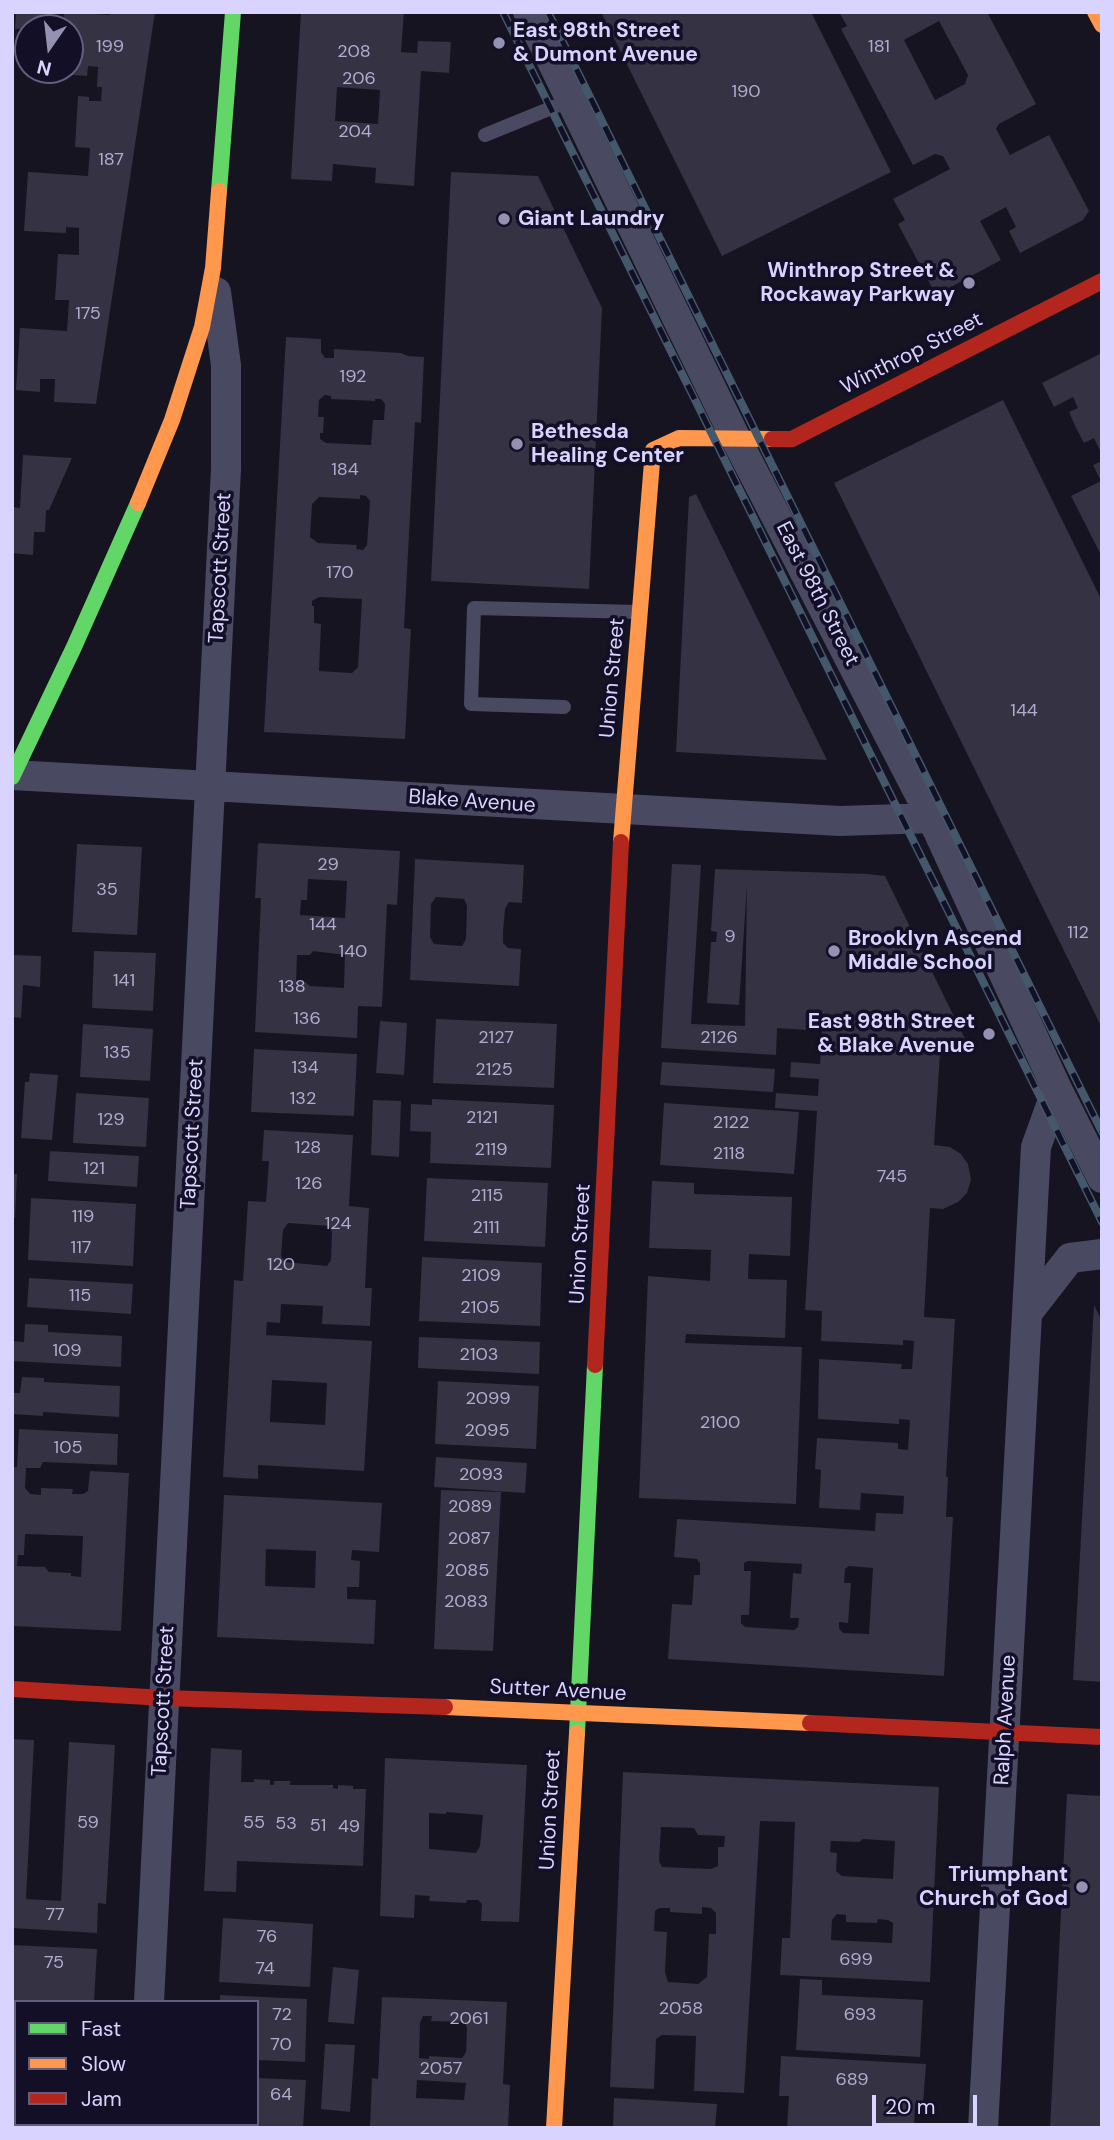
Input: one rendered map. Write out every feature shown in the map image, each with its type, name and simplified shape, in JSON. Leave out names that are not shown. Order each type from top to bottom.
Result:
[{"type":"street","name":"Tapscott Street","points":[[13,775],[74,647],[172,420],[202,327],[212,268],[233,12]]},
{"type":"street","name":"East 98th Street","points":[[528,12],[736,439],[932,818],[1057,1089],[1102,1178]]},
{"type":"street","points":[[1095,12],[1102,25]]},
{"type":"street","name":"Tapscott Street","points":[[149,2000],[226,469],[226,365],[212,268]]},
{"type":"street","name":"Winthrop Street","points":[[736,439],[792,439],[1102,281]]},
{"type":"street","name":"Union Street","points":[[554,2128],[578,1712],[623,810],[653,450],[679,438],[736,439]]},
{"type":"street","name":"Blake Avenue","points":[[13,775],[840,821],[932,818]]},
{"type":"street","name":"Ralph Avenue","points":[[983,2128],[1037,1147],[1057,1089]]},
{"type":"street","points":[[1028,1312],[1070,1258],[1102,1254]]},
{"type":"street","name":"Sutter Avenue","points":[[12,1689],[164,1698],[578,1712],[1102,1737]]},
{"type":"lane","points":[[485,135],[571,100]]},
{"type":"lane","points":[[564,707],[471,704],[474,608],[640,612]]},
{"type":"building","points":[[16,12],[43,12],[43,14]]},
{"type":"building","points":[[155,12],[96,404],[54,402],[55,379],[40,379],[40,392],[16,390],[20,328],[67,331],[69,300],[55,300],[58,254],[79,255],[79,228],[66,227],[66,233],[24,231],[28,172],[88,176],[90,148],[75,147],[78,96],[89,97],[89,101],[101,101],[102,87],[97,87],[98,67],[88,66],[87,76],[84,76],[84,14],[64,14]]},
{"type":"building","points":[[301,12],[404,12],[401,52],[417,53],[418,41],[451,42],[449,73],[421,71],[414,186],[375,183],[376,168],[333,164],[332,181],[291,179]],"holes":[[[337,87],[380,90],[378,124],[335,121]]]},
{"type":"building","points":[[601,12],[811,12],[891,172],[722,256]]},
{"type":"building","points":[[839,12],[987,12],[1036,104],[999,124],[996,129],[1010,155],[1049,135],[1089,211],[1083,220],[1020,253],[1009,231],[1016,227],[1006,207],[980,221],[1001,260],[936,295],[898,224],[905,220],[893,199],[950,169],[943,156],[935,154],[913,165],[841,29],[847,26]],"holes":[[[939,21],[968,75],[965,84],[935,100],[904,40]]]},
{"type":"building","name":"Bethesda Healing Center","points":[[451,172],[538,176],[602,308],[589,589],[431,581]]},
{"type":"building","points":[[286,337],[321,339],[321,352],[325,358],[334,358],[334,349],[424,357],[421,423],[415,422],[404,628],[411,629],[405,739],[264,732]],"holes":[[[325,395],[331,396],[331,399],[381,399],[385,404],[384,420],[373,420],[371,445],[326,443],[320,439],[324,417],[318,417],[319,400]],[[360,495],[366,496],[370,501],[367,545],[363,550],[356,549],[357,545],[318,543],[310,537],[312,504],[319,497],[360,499]],[[319,597],[362,599],[358,667],[352,673],[319,671],[321,624],[314,623],[312,601]]]},
{"type":"building","points":[[1102,353],[1102,455],[1094,438],[1084,443],[1076,428],[1069,412],[1078,408],[1073,397],[1054,407],[1042,383]]},
{"type":"building","points":[[1003,400],[1102,601],[1102,1028],[834,483]]},
{"type":"building","points":[[23,455],[72,458],[49,510],[46,510],[45,532],[34,532],[33,555],[12,553],[12,507],[20,508]]},
{"type":"building","points":[[1102,461],[1102,557],[1071,496],[1101,481],[1093,465]]},
{"type":"building","points":[[696,494],[827,760],[676,752],[689,497]]},
{"type":"building","points":[[258,843],[400,851],[397,905],[387,904],[382,1007],[358,1006],[357,1038],[255,1032],[261,898],[255,898]],"holes":[[[308,879],[347,881],[345,918],[300,915],[301,900],[307,900]],[[313,951],[345,955],[344,988],[310,986],[305,982],[296,982],[297,955],[310,955]]]},
{"type":"building","points":[[77,844],[142,847],[137,935],[72,932]]},
{"type":"building","points":[[415,859],[524,865],[522,903],[509,902],[505,909],[503,932],[503,943],[508,948],[521,949],[519,986],[410,980]],"holes":[[[436,897],[464,899],[467,906],[466,939],[462,946],[434,944],[430,937],[431,904]]]},
{"type":"building","points":[[672,864],[701,865],[691,1024],[745,1026],[747,886],[739,1005],[707,1003],[711,942],[716,942],[717,932],[711,931],[715,869],[885,876],[965,1039],[941,1038],[934,1145],[950,1147],[961,1154],[968,1164],[971,1180],[967,1193],[958,1202],[943,1209],[930,1208],[924,1317],[955,1319],[946,1477],[946,1517],[953,1517],[944,1676],[668,1659],[672,1604],[692,1605],[694,1575],[700,1575],[700,1563],[697,1559],[674,1557],[677,1519],[875,1531],[876,1513],[903,1514],[904,1496],[861,1493],[860,1510],[819,1508],[821,1470],[815,1469],[817,1438],[898,1443],[898,1449],[908,1450],[910,1420],[899,1419],[899,1424],[818,1419],[819,1359],[902,1364],[901,1369],[912,1369],[914,1341],[903,1340],[903,1345],[821,1341],[822,1311],[805,1310],[817,1111],[775,1108],[776,1093],[818,1096],[819,1079],[790,1077],[791,1062],[820,1064],[822,1031],[777,1028],[776,1055],[661,1048]],"holes":[[[744,1563],[802,1564],[801,1574],[793,1573],[790,1618],[799,1618],[798,1627],[794,1630],[745,1627],[741,1623],[741,1615],[749,1615],[751,1571],[744,1571]],[[849,1566],[873,1568],[869,1634],[843,1633],[839,1628],[839,1622],[848,1623],[851,1583],[844,1583],[845,1569]]]},
{"type":"building","points":[[94,951],[156,953],[153,1011],[92,1008]]},
{"type":"building","points":[[12,955],[41,956],[40,987],[23,985],[21,1018],[12,1017]]},
{"type":"building","points":[[436,1019],[557,1024],[554,1088],[433,1083]]},
{"type":"building","points":[[380,1021],[407,1023],[404,1075],[376,1073]]},
{"type":"building","points":[[83,1024],[153,1029],[150,1081],[80,1077]]},
{"type":"building","points":[[254,1049],[357,1054],[354,1116],[251,1112]]},
{"type":"building","points":[[662,1062],[775,1069],[773,1092],[660,1085]]},
{"type":"building","points":[[30,1073],[58,1075],[52,1140],[21,1138],[25,1082],[29,1082]]},
{"type":"building","points":[[76,1093],[149,1098],[146,1147],[73,1143]]},
{"type":"building","points":[[432,1099],[554,1105],[551,1168],[430,1163],[431,1132],[410,1131],[411,1104],[432,1105]]},
{"type":"building","points":[[373,1100],[401,1101],[399,1157],[371,1155]]},
{"type":"building","points":[[664,1103],[799,1112],[794,1174],[660,1165]]},
{"type":"building","points":[[264,1130],[353,1135],[349,1206],[369,1208],[365,1288],[372,1288],[370,1326],[322,1324],[323,1306],[281,1304],[280,1323],[267,1322],[266,1335],[372,1341],[364,1471],[258,1465],[258,1479],[223,1477],[234,1280],[243,1281],[248,1201],[266,1202],[269,1161],[262,1161]],"holes":[[[288,1223],[329,1226],[332,1232],[331,1260],[327,1266],[285,1262],[281,1256],[283,1230]],[[272,1380],[327,1383],[325,1425],[270,1422]]]},
{"type":"building","points":[[50,1151],[139,1156],[137,1187],[48,1181]]},
{"type":"building","points":[[12,1174],[17,1174],[15,1218],[12,1218]]},
{"type":"building","points":[[427,1178],[548,1183],[545,1247],[424,1241]]},
{"type":"building","points":[[652,1181],[694,1183],[694,1194],[792,1197],[790,1256],[749,1254],[748,1279],[787,1280],[785,1338],[686,1334],[685,1343],[802,1347],[796,1504],[639,1498],[648,1276],[710,1281],[711,1250],[649,1248]]},
{"type":"building","points":[[31,1198],[136,1204],[133,1266],[28,1260]]},
{"type":"building","points":[[422,1257],[542,1263],[540,1326],[419,1321]]},
{"type":"building","points":[[29,1278],[133,1284],[131,1314],[27,1307]]},
{"type":"building","points":[[1094,1305],[1102,1321],[1102,1682],[1073,1680]]},
{"type":"building","points":[[25,1324],[48,1325],[48,1332],[122,1336],[121,1367],[12,1361],[12,1341],[24,1342]]},
{"type":"building","points":[[419,1337],[540,1342],[539,1374],[418,1368]]},
{"type":"building","points":[[22,1377],[44,1378],[44,1382],[120,1386],[119,1417],[43,1412],[43,1416],[12,1414],[12,1393],[20,1393]]},
{"type":"building","points":[[438,1381],[539,1386],[536,1449],[435,1444]]},
{"type":"building","points":[[19,1429],[118,1434],[117,1465],[43,1462],[40,1468],[26,1468],[25,1488],[30,1494],[41,1495],[41,1488],[73,1489],[72,1494],[83,1494],[88,1491],[90,1471],[129,1473],[121,1631],[12,1626],[12,1467],[17,1467]],"holes":[[[25,1534],[83,1536],[81,1577],[71,1576],[71,1573],[49,1572],[45,1567],[17,1566],[18,1555],[24,1555]]]},
{"type":"building","points":[[436,1457],[527,1463],[525,1493],[434,1487]]},
{"type":"building","points":[[441,1490],[501,1492],[493,1651],[434,1649]]},
{"type":"building","points":[[224,1495],[382,1503],[379,1552],[352,1550],[351,1560],[360,1561],[359,1587],[347,1587],[347,1599],[376,1600],[374,1644],[217,1637]],"holes":[[[266,1549],[316,1551],[315,1588],[265,1586]]]},
{"type":"building","points":[[12,1739],[34,1740],[26,1899],[61,1901],[69,1742],[115,1745],[106,1904],[98,1903],[97,1933],[12,1928]]},
{"type":"building","points":[[211,1748],[242,1750],[241,1782],[270,1780],[270,1785],[274,1785],[274,1781],[290,1781],[290,1785],[333,1785],[333,1788],[338,1789],[338,1785],[366,1789],[363,1866],[237,1861],[236,1892],[204,1891]]},
{"type":"building","points":[[385,1758],[527,1765],[519,1922],[481,1921],[482,1904],[478,1900],[467,1900],[466,1903],[429,1901],[430,1896],[415,1895],[414,1918],[380,1916]],"holes":[[[429,1813],[483,1815],[480,1846],[476,1853],[429,1849]]]},
{"type":"building","points":[[623,1772],[939,1787],[930,1982],[780,1975],[782,1938],[790,1938],[795,1822],[760,1821],[744,2093],[694,2091],[696,2036],[662,2035],[656,2039],[654,2089],[610,2087]],"holes":[[[661,1827],[694,1828],[698,1835],[725,1836],[724,1847],[718,1847],[718,1866],[711,1869],[662,1867],[659,1861]],[[863,1839],[895,1841],[893,1879],[842,1876],[836,1871],[837,1853],[830,1852],[831,1841],[859,1842]],[[702,1907],[711,1908],[716,1913],[716,1934],[709,1934],[707,1977],[698,1984],[668,1982],[665,1972],[667,1932],[654,1931],[655,1911],[659,1908],[670,1908],[670,1912],[702,1914]],[[837,1914],[846,1915],[846,1922],[877,1923],[878,1919],[888,1920],[893,1923],[892,1943],[831,1940],[832,1920]]]},
{"type":"building","points":[[1067,1794],[1102,1796],[1101,2128],[1050,2128]]},
{"type":"building","points":[[223,1918],[313,1924],[310,1987],[219,1982]]},
{"type":"building","points":[[12,1945],[97,1949],[94,2000],[14,2000],[12,2008]]},
{"type":"building","points":[[333,1967],[359,1970],[354,2024],[328,2022]]},
{"type":"building","points":[[800,1979],[822,1980],[822,1995],[923,2000],[920,2057],[796,2050]]},
{"type":"building","points":[[220,1995],[307,1999],[305,2062],[259,2060],[259,2000],[220,2000]]},
{"type":"building","points":[[382,1997],[507,2002],[503,2084],[510,2085],[508,2128],[370,2128],[372,2078],[378,2079]],"holes":[[[423,2016],[432,2016],[431,2021],[465,2022],[466,2052],[462,2058],[419,2058],[420,2023]],[[417,2080],[466,2083],[464,2100],[416,2098]]]},
{"type":"building","points":[[12,2024],[14,2024],[14,2088]]},
{"type":"building","points":[[325,2044],[355,2045],[350,2112],[321,2109]]},
{"type":"building","points":[[781,2056],[926,2064],[923,2104],[915,2103],[914,2128],[787,2128],[789,2096],[779,2096]]},
{"type":"building","points":[[259,2078],[306,2080],[303,2128],[213,2128],[259,2126]]},
{"type":"building","points":[[614,2098],[717,2104],[715,2128],[613,2128]]},
{"type":"building","points":[[12,2105],[14,2126],[89,2126],[89,2128],[12,2128]]},
{"type":"railway","points":[[503,12],[1102,1222]]},
{"type":"railway","points":[[548,12],[1102,1132]]},
{"type":"traffic: fast","points":[[219,191],[233,12]]},
{"type":"traffic: fast","points":[[12,777],[138,503]]},
{"type":"traffic: fast","points":[[577,1733],[595,1365]]},
{"type":"traffic: slow","points":[[1095,12],[1102,25]]},
{"type":"traffic: slow","points":[[138,503],[172,420],[202,327],[213,268],[219,191]]},
{"type":"traffic: slow","points":[[621,842],[653,450],[679,438],[772,439]]},
{"type":"traffic: slow","points":[[445,1707],[810,1723]]},
{"type":"traffic: slow","points":[[554,2128],[577,1733]]},
{"type":"traffic: jam","points":[[772,439],[792,439],[1102,281]]},
{"type":"traffic: jam","points":[[595,1365],[621,842]]},
{"type":"traffic: jam","points":[[12,1689],[164,1698],[445,1707]]},
{"type":"traffic: jam","points":[[810,1723],[1102,1737]]},
{"type":"place","name":"East 98th Street & Dumont Avenue","points":[[499,43]]},
{"type":"place","name":"Giant Laundry","points":[[504,219]]},
{"type":"place","name":"Winthrop Street & Rockaway Parkway","points":[[969,283]]},
{"type":"place","name":"Bethesda Healing Center","points":[[517,444]]},
{"type":"place","name":"Brooklyn Ascend Middle School","points":[[834,951]]},
{"type":"place","name":"East 98th Street & Blake Avenue","points":[[989,1034]]},
{"type":"place","name":"Triumphant Church of God","points":[[1082,1887]]}]
